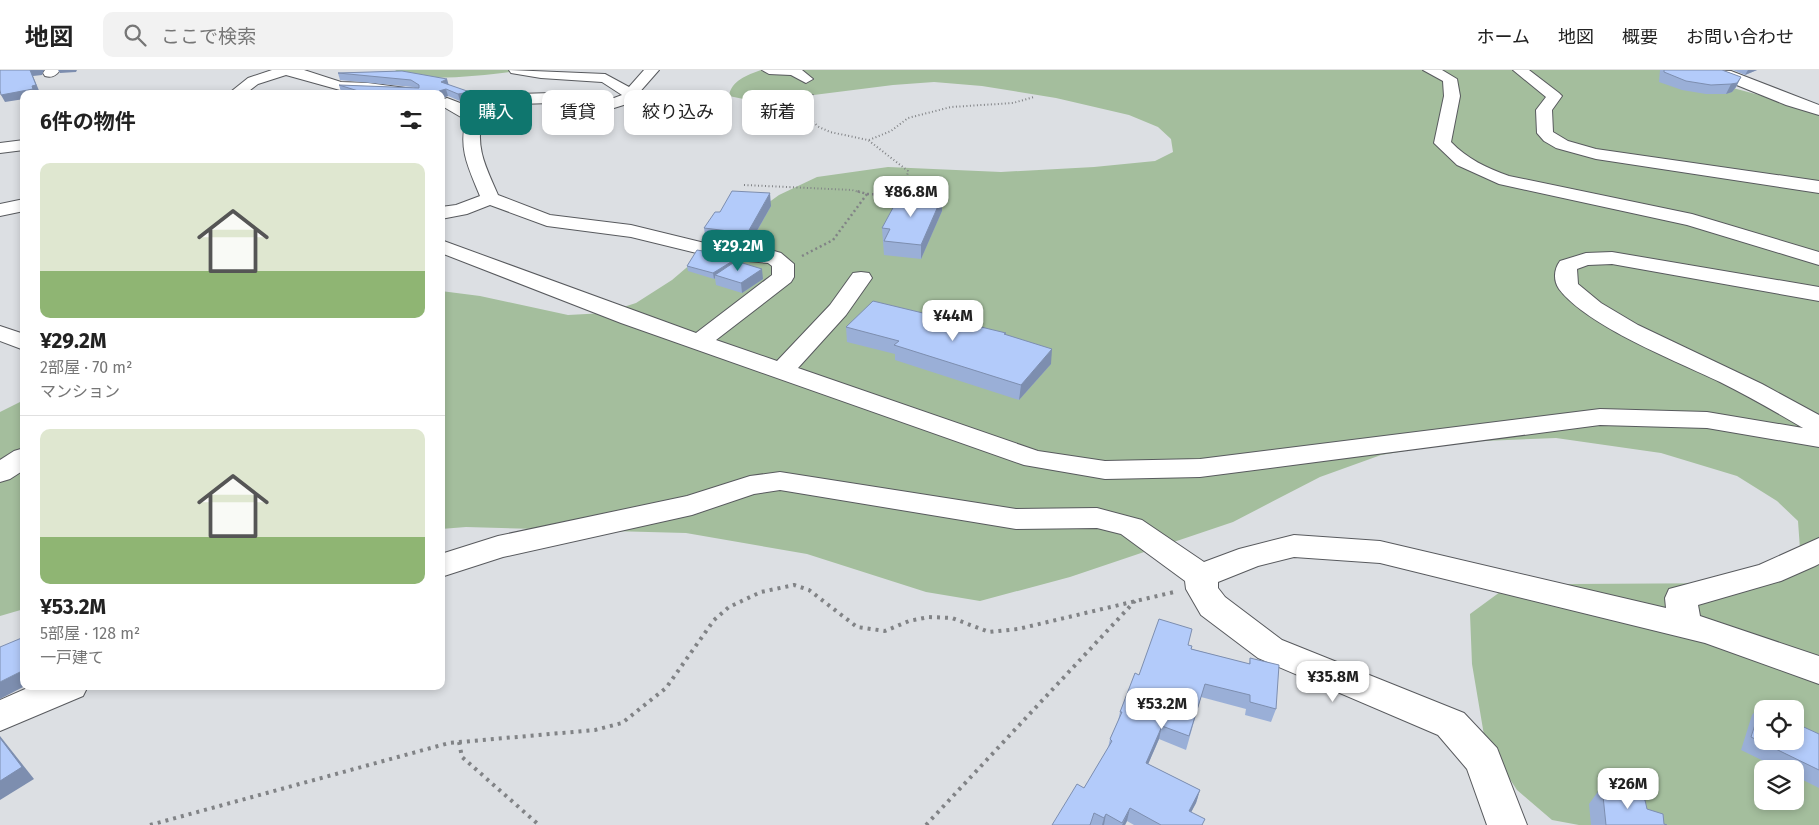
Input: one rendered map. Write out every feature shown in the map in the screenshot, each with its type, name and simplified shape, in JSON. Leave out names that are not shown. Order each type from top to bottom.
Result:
[{"type":"street","points":[[241,90],[253,81],[284,70],[340,86],[387,90]]},
{"type":"street","points":[[516,70],[541,74],[605,78],[624,90]]},
{"type":"street","points":[[634,90],[652,70]]},
{"type":"street","points":[[769,70],[794,71],[806,79]]},
{"type":"street","points":[[1430,70],[1450,79],[1452,96],[1442,144],[1452,155],[1478,171],[1505,180],[1692,220],[1819,259]]},
{"type":"street","points":[[1520,70],[1554,96],[1544,110],[1545,133],[1551,140],[1571,148],[1819,187]]},
{"type":"street","points":[[1712,70],[1751,83],[1785,101],[1819,110]]},
{"type":"street","points":[[459,108],[518,99],[552,98],[614,103],[624,100]]},
{"type":"street","points":[[445,103],[471,115],[474,120],[468,137],[470,150],[490,199]]},
{"type":"street","points":[[0,148],[20,146]]},
{"type":"street","points":[[445,212],[460,210],[490,199],[547,220],[631,231],[691,244],[717,252],[774,257],[783,264],[783,277],[699,342]]},
{"type":"street","points":[[0,210],[20,206]]},
{"type":"street","points":[[445,247],[699,342],[1034,459],[1105,470],[1200,468],[1600,417],[1707,420],[1819,439]]},
{"type":"street","points":[[1819,294],[1612,258],[1586,259],[1568,265],[1565,274],[1568,286],[1593,308],[1630,330],[1753,389],[1819,426]]},
{"type":"street","points":[[782,371],[838,310],[861,278]]},
{"type":"street","points":[[0,333],[20,342]]},
{"type":"street","points":[[0,472],[20,460]]},
{"type":"street","points":[[445,565],[498,546],[692,505],[750,485],[780,481],[1016,519],[1098,518],[1131,527],[1202,582],[1213,606],[1270,649],[1450,724],[1483,760],[1507,825]]},
{"type":"street","points":[[1202,582],[1250,557],[1294,546],[1347,548],[1380,552],[1710,631],[1819,670]]},
{"type":"street","points":[[1684,625],[1681,598],[1774,572],[1804,560],[1819,549]]},
{"type":"street","points":[[0,716],[61,690]]},
{"type":"path","points":[[806,79],[814,87],[807,117],[819,127],[830,132],[868,140],[908,171],[904,194]]},
{"type":"path","points":[[868,140],[891,131],[908,118],[917,115],[951,107],[1013,103],[1034,97]]},
{"type":"path","points":[[744,185],[852,190],[867,194],[927,196]]},
{"type":"path","points":[[783,264],[816,250],[833,240],[867,194]]},
{"type":"path","points":[[150,825],[458,742],[595,730],[622,723],[666,688],[714,620],[729,607],[760,592],[794,585],[809,590],[857,627],[885,631],[909,621],[929,617],[952,618],[989,632],[1018,629],[1168,593],[1202,582]]},
{"type":"path","points":[[926,825],[1135,601]]},
{"type":"path","points":[[458,742],[462,757],[539,825]]},
{"type":"green space","points":[[395,70],[527,70],[479,76],[438,78],[405,75]]},
{"type":"green space","points":[[761,70],[1665,70],[1819,111],[1819,825],[1579,825],[1552,820],[1517,790],[1485,741],[1472,664],[1470,614],[1500,592],[1569,584],[1746,583],[1800,549],[1798,521],[1777,501],[1737,476],[1661,453],[1556,438],[1458,442],[1381,455],[1320,477],[1233,522],[1070,577],[980,601],[926,592],[807,554],[686,533],[466,527],[445,529],[445,292],[480,296],[568,315],[605,313],[636,303],[672,280],[733,228],[779,195],[817,177],[888,167],[1001,172],[1094,167],[1155,161],[1173,152],[1171,139],[1158,127],[1129,115],[1056,98],[982,86],[934,82],[814,95],[814,90],[742,90],[742,99],[732,97],[731,90],[736,82],[745,76]]},
{"type":"green space","points":[[20,402],[20,610],[0,616],[0,412]]},
{"type":"building","points":[[0,70],[30,70],[36,85],[32,86],[33,89],[1,95]]},
{"type":"building","points":[[1664,70],[1722,70],[1741,77],[1737,83],[1711,85],[1686,81],[1664,72]]},
{"type":"building","points":[[402,71],[447,79],[441,82],[464,90],[460,90],[460,94],[458,94],[446,89],[355,90],[339,85],[419,88],[419,85],[411,80],[338,73]]},
{"type":"building","points":[[732,191],[770,193],[748,232],[764,233],[761,235],[704,228],[715,212],[720,212]]},
{"type":"building","points":[[901,193],[942,197],[921,245],[884,241],[890,229],[882,228]]},
{"type":"building","points":[[697,250],[739,257],[713,273],[687,266]]},
{"type":"building","points":[[736,261],[762,269],[741,283],[715,275]]},
{"type":"building","points":[[873,301],[1006,333],[1004,334],[1052,349],[1021,385],[894,345],[899,341],[846,327]]},
{"type":"building","points":[[1159,619],[1192,629],[1188,645],[1192,646],[1191,649],[1250,664],[1250,658],[1279,665],[1276,709],[1250,702],[1250,695],[1205,684],[1189,736],[1162,726],[1146,763],[1200,790],[1189,811],[1205,819],[1202,825],[1161,825],[1130,808],[1122,823],[1106,814],[1104,818],[1094,813],[1090,825],[1052,825],[1077,784],[1084,788],[1112,741],[1110,739],[1122,712],[1120,712],[1135,673],[1139,675]]},
{"type":"building","points":[[20,639],[20,672],[0,682],[0,647]]},
{"type":"building","points":[[1804,727],[1819,734],[1819,770],[1804,763],[1804,760],[1798,760],[1778,750],[1804,750]]},
{"type":"building","points":[[1754,728],[1754,738],[1751,737]]},
{"type":"building","points":[[0,738],[22,767],[0,781]]},
{"type":"building","points":[[1602,786],[1645,800],[1647,809],[1663,814],[1664,824],[1667,825],[1606,825]]}]
